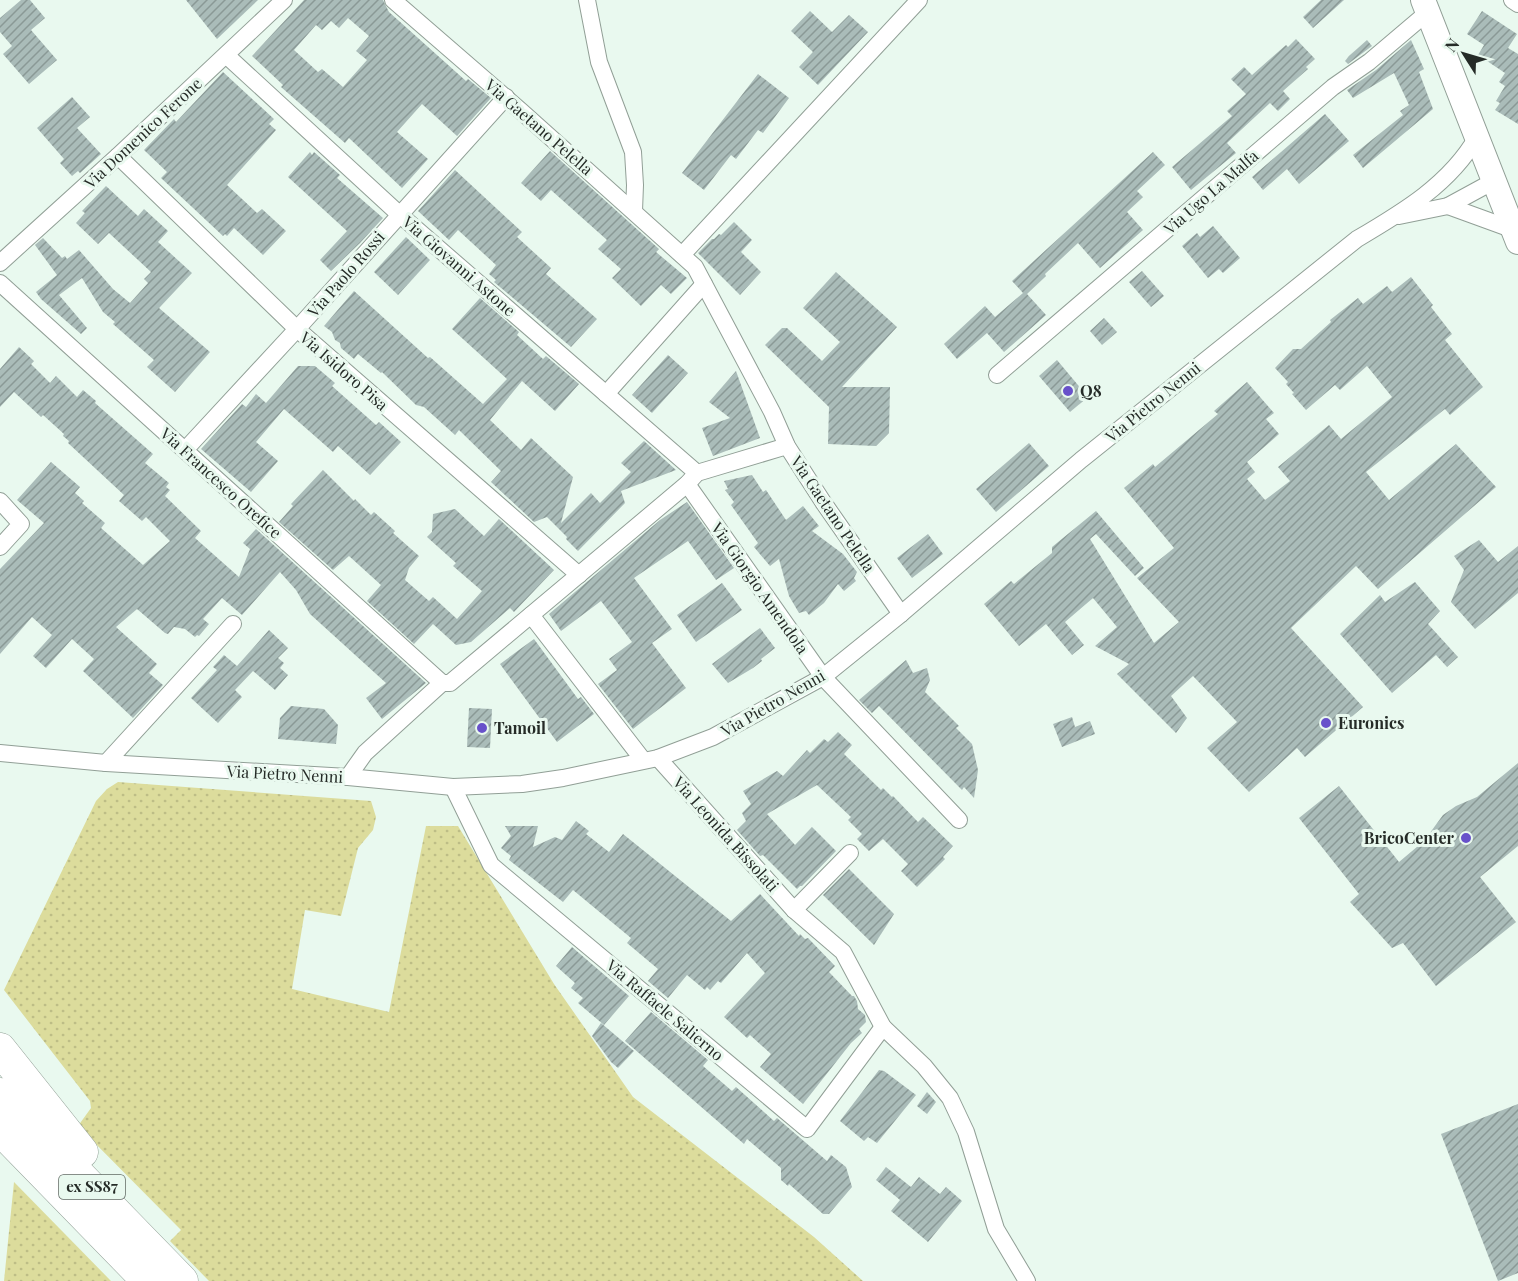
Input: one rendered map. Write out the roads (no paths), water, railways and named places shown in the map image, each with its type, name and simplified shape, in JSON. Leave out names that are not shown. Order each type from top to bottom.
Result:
[{"type":"highway","points":[[0,1049],[94,1167],[151,1266]]},
{"type":"highway","name":"ex SS87","points":[[0,1094],[151,1266]]},
{"type":"highway","name":"ex SS87","points":[[7,1138],[151,1266],[182,1281]]},
{"type":"main road","points":[[1425,6],[1516,236]]},
{"type":"street","name":"Via Domenico Ferone","points":[[0,263],[284,0]]},
{"type":"street","name":"Via Gaetano Pelella","points":[[393,0],[506,97],[695,267],[772,412],[787,446],[901,614]]},
{"type":"street","points":[[587,0],[599,62],[633,152],[634,211]]},
{"type":"street","points":[[682,255],[920,0]]},
{"type":"street","points":[[1512,0],[1518,4]]},
{"type":"street","name":"Via Ugo La Malfa","points":[[997,375],[1325,94],[1369,62],[1425,6]]},
{"type":"street","name":"Via Giovanni Astone","points":[[226,55],[399,214],[606,394],[692,479]]},
{"type":"street","name":"Via Paolo Rossi","points":[[185,450],[297,330],[506,97]]},
{"type":"street","points":[[1395,216],[1449,176],[1470,150],[1477,137]]},
{"type":"street","name":"Via Isidoro Pisa","points":[[118,156],[297,330],[579,575]]},
{"type":"street","points":[[1395,216],[1448,206],[1494,181]]},
{"type":"street","points":[[1448,206],[1516,236]]},
{"type":"street","name":"Via Pietro Nenni","points":[[0,753],[106,763],[348,777],[453,788],[522,784],[563,778],[651,759],[713,738],[823,677],[901,614],[1081,460],[1357,238],[1395,216]]},
{"type":"street","name":"Via Francesco Orefice","points":[[0,283],[442,683]]},
{"type":"street","points":[[606,394],[704,285]]},
{"type":"street","points":[[348,777],[365,753],[442,683],[450,683],[692,479],[787,446]]},
{"type":"street","name":"Via Giorgio Amendola","points":[[692,479],[823,677],[959,820]]},
{"type":"street","points":[[0,501],[21,524],[0,547]]},
{"type":"street","name":"Via Leonida Bissolati","points":[[531,615],[651,759],[794,910],[843,952],[883,1026],[924,1066],[950,1098],[966,1132],[996,1229],[1027,1281]]},
{"type":"street","points":[[106,763],[233,624]]},
{"type":"street","name":"Via Raffaele Salierno","points":[[453,788],[491,865],[807,1129],[883,1026]]},
{"type":"street","points":[[794,910],[850,853]]},
{"type":"place","name":"Q8","points":[[1068,391]]},
{"type":"place","name":"Euronics","points":[[1326,723]]},
{"type":"place","name":"Tamoil","points":[[482,728]]},
{"type":"place","name":"BricoCenter","points":[[1466,838]]}]
